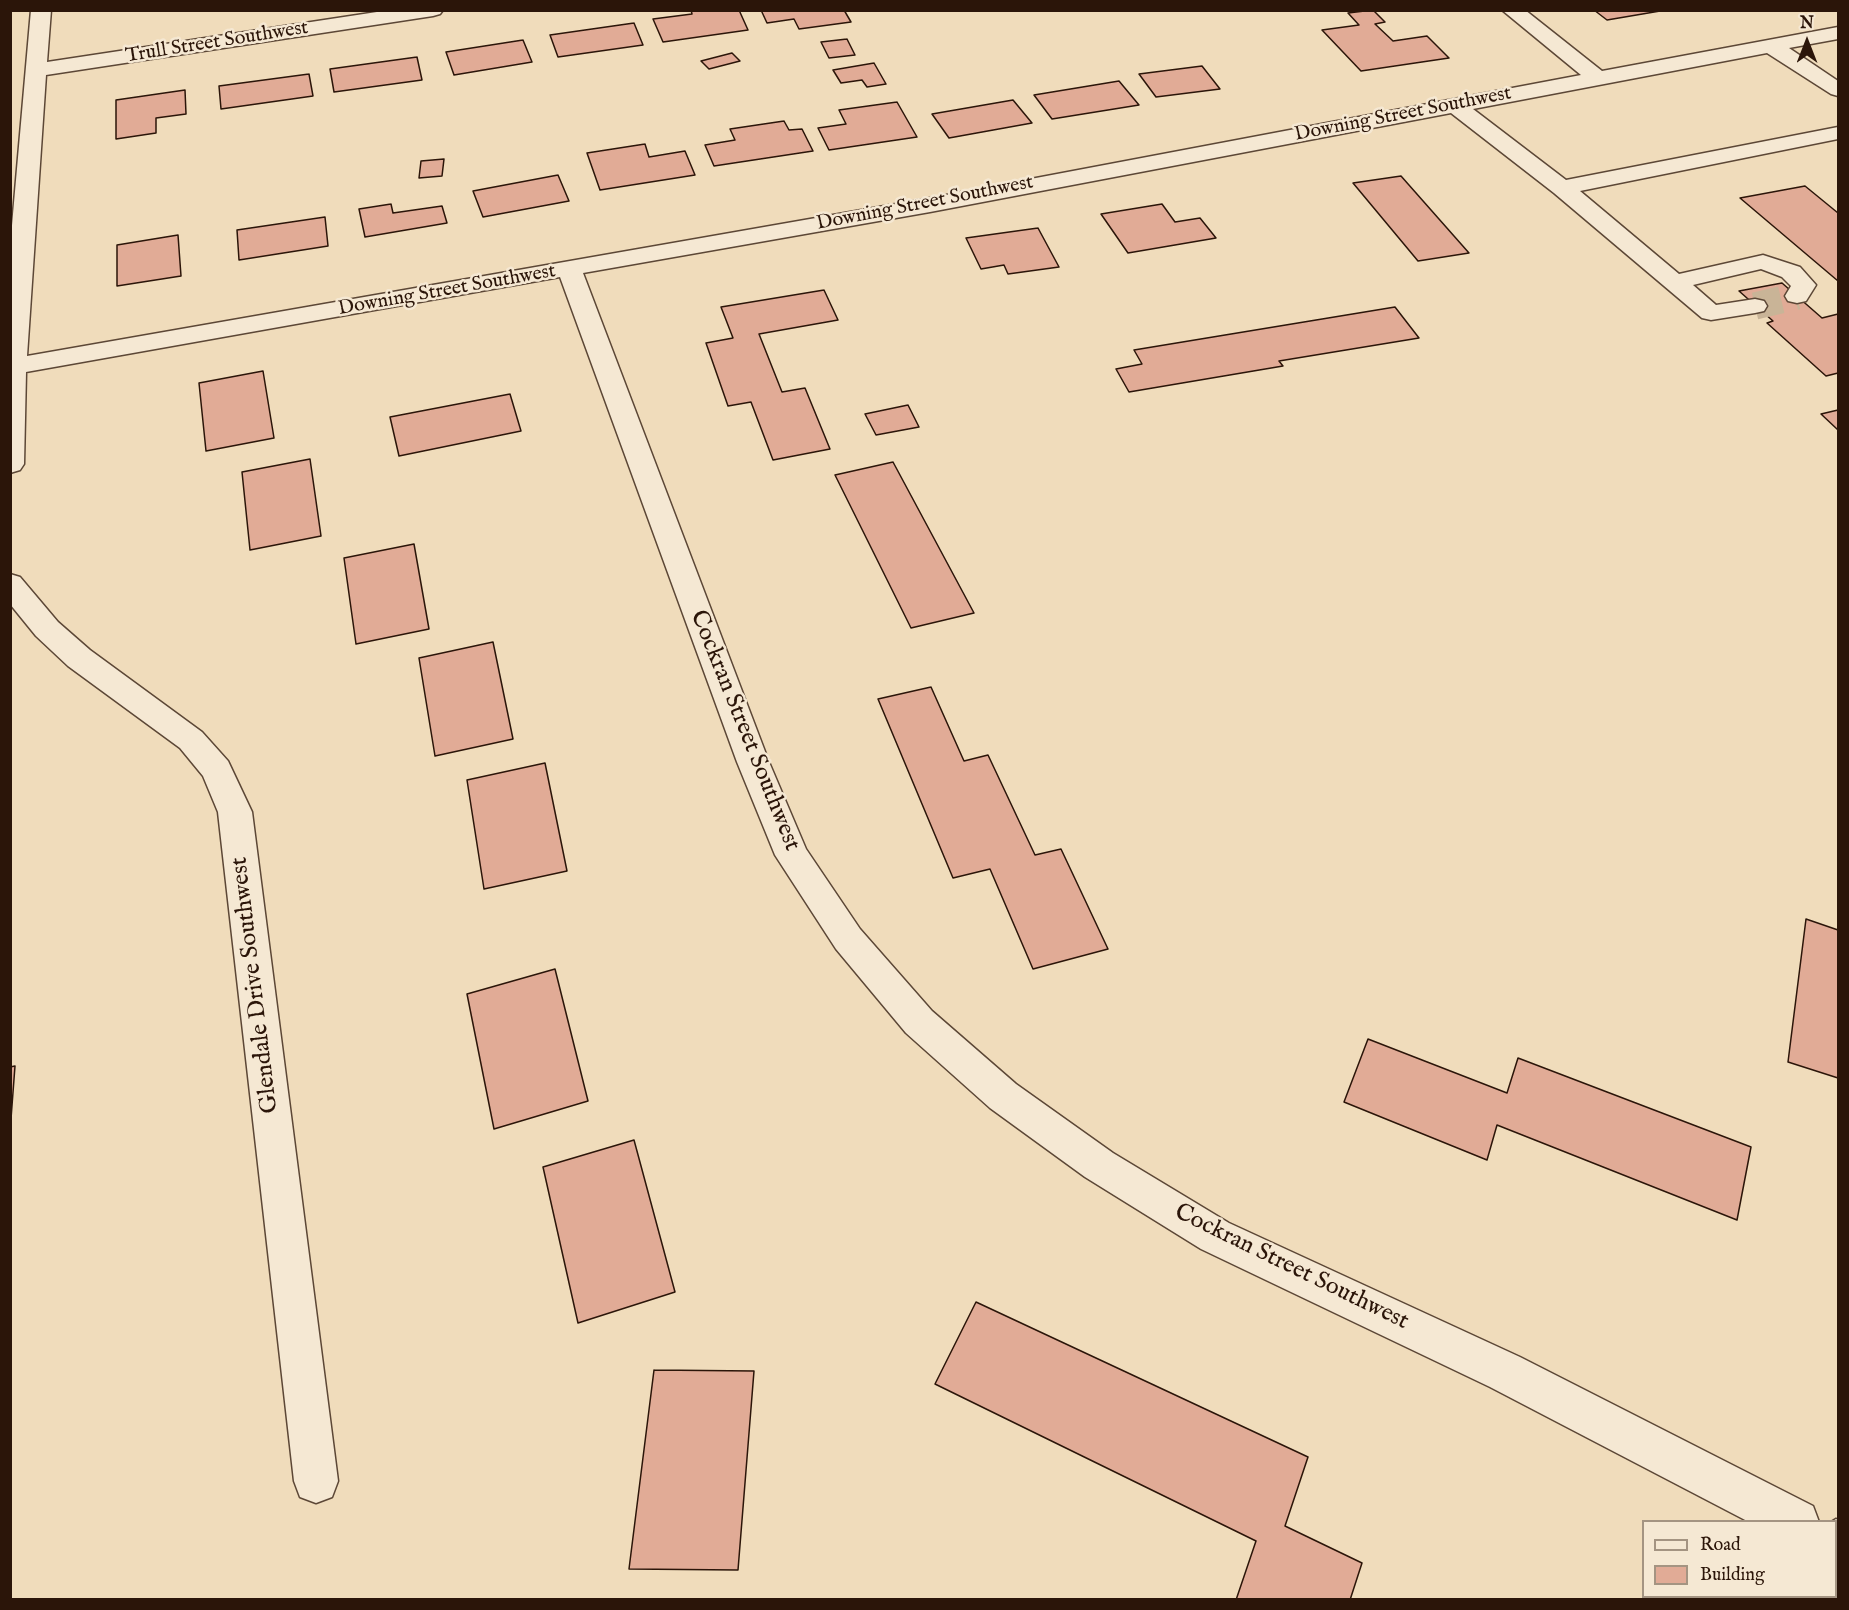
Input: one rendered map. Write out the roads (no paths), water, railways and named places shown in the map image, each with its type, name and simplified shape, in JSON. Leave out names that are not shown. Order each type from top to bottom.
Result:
[{"type":"street","points":[[10,464],[12,367],[41,10]]},
{"type":"street","name":"Trull Street Southwest","points":[[37,70],[433,10]]},
{"type":"street","points":[[1512,10],[1597,78]]},
{"type":"street","name":"Downing Street Southwest","points":[[12,367],[930,205],[1839,33]]},
{"type":"street","points":[[1771,46],[1839,90]]},
{"type":"street","points":[[1455,105],[1562,188],[1711,313],[1755,306]]},
{"type":"street","points":[[1562,188],[1839,133]]},
{"type":"street","points":[[1673,283],[1763,262],[1791,272],[1804,285],[1797,296]]},
{"type":"street","name":"Cockran Street Southwest","points":[[570,269],[753,762],[792,855],[848,939],[919,1022],[1003,1096],[1099,1165],[1215,1236],[1505,1372],[1795,1520]]},
{"type":"street","name":"Glendale Drive Southwest","points":[[10,584],[47,629],[79,658],[191,740],[217,770],[236,812],[316,1481]]},
{"type":"tunnel","points":[[1755,306],[1797,296]]}]
